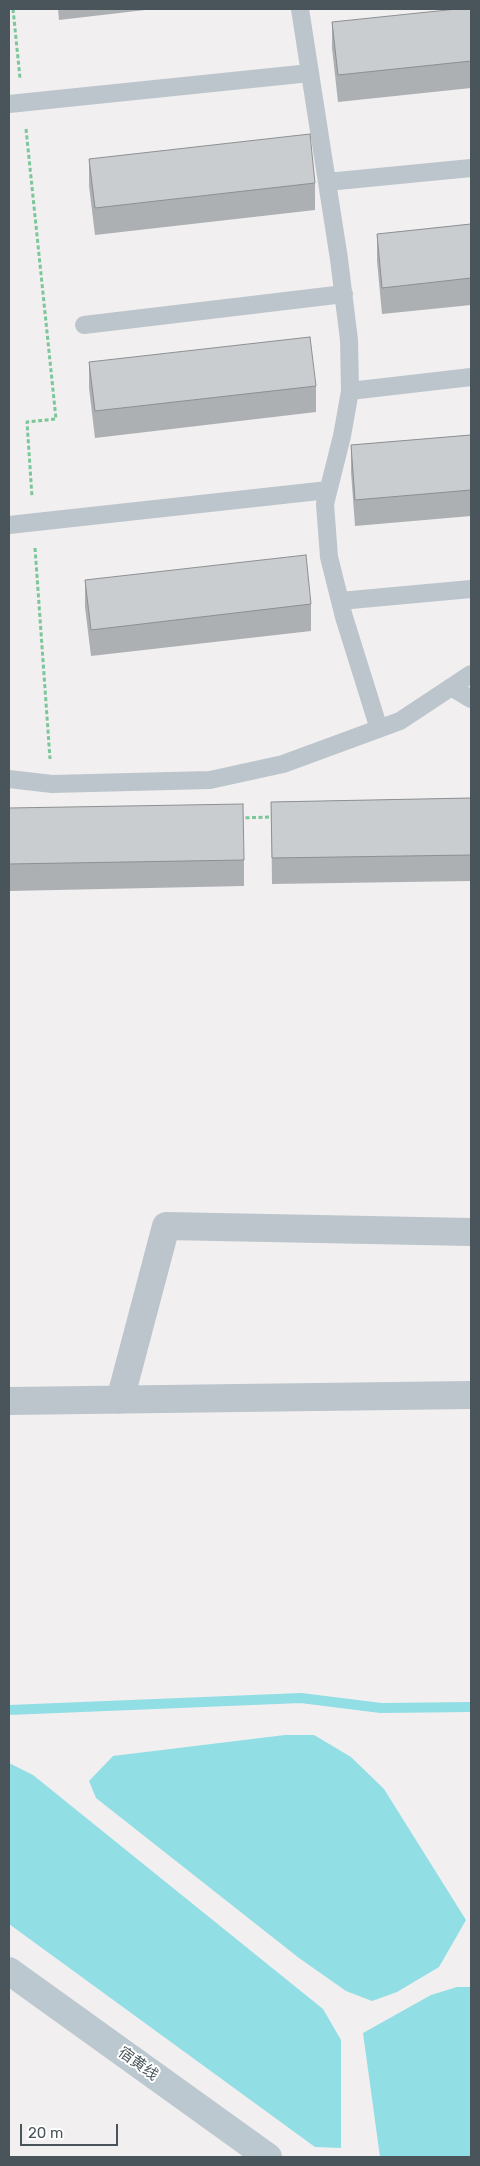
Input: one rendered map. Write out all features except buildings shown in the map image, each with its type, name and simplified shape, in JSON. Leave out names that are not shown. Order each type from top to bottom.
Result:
[{"type":"main road","name":"宿黄线","points":[[9,1971],[268,2157]]},
{"type":"street","points":[[120,1400],[166,1226],[471,1232]]},
{"type":"street","points":[[9,1401],[471,1395]]},
{"type":"lane","points":[[300,9],[344,294],[349,340],[350,391],[342,436],[325,504],[329,556],[340,601],[379,729]]},
{"type":"lane","points":[[16,104],[310,73]]},
{"type":"lane","points":[[327,182],[471,168]]},
{"type":"lane","points":[[84,325],[344,294]]},
{"type":"lane","points":[[350,391],[471,377]]},
{"type":"lane","points":[[9,525],[328,490]]},
{"type":"lane","points":[[340,601],[471,589]]},
{"type":"lane","points":[[9,779],[52,784],[210,780],[283,764],[400,722],[471,674]]},
{"type":"lane","points":[[452,687],[471,700]]},
{"type":"path","points":[[13,9],[16,104],[56,418],[27,422],[52,784]]},
{"type":"path","points":[[229,818],[277,817]]},
{"type":"water","points":[[285,1735],[314,1735],[351,1757],[384,1789],[466,1920],[439,1967],[397,1992],[372,2001],[346,1991],[299,1958],[96,1798],[89,1781],[113,1756]]},
{"type":"water","points":[[9,1763],[33,1775],[323,2009],[341,2040],[341,2148],[315,2147],[9,1924]]},
{"type":"water","points":[[457,1987],[471,1987],[471,2157],[380,2157],[363,2033],[431,1995]]},
{"type":"waterway","points":[[9,1710],[301,1698],[381,1708],[471,1707]]}]
